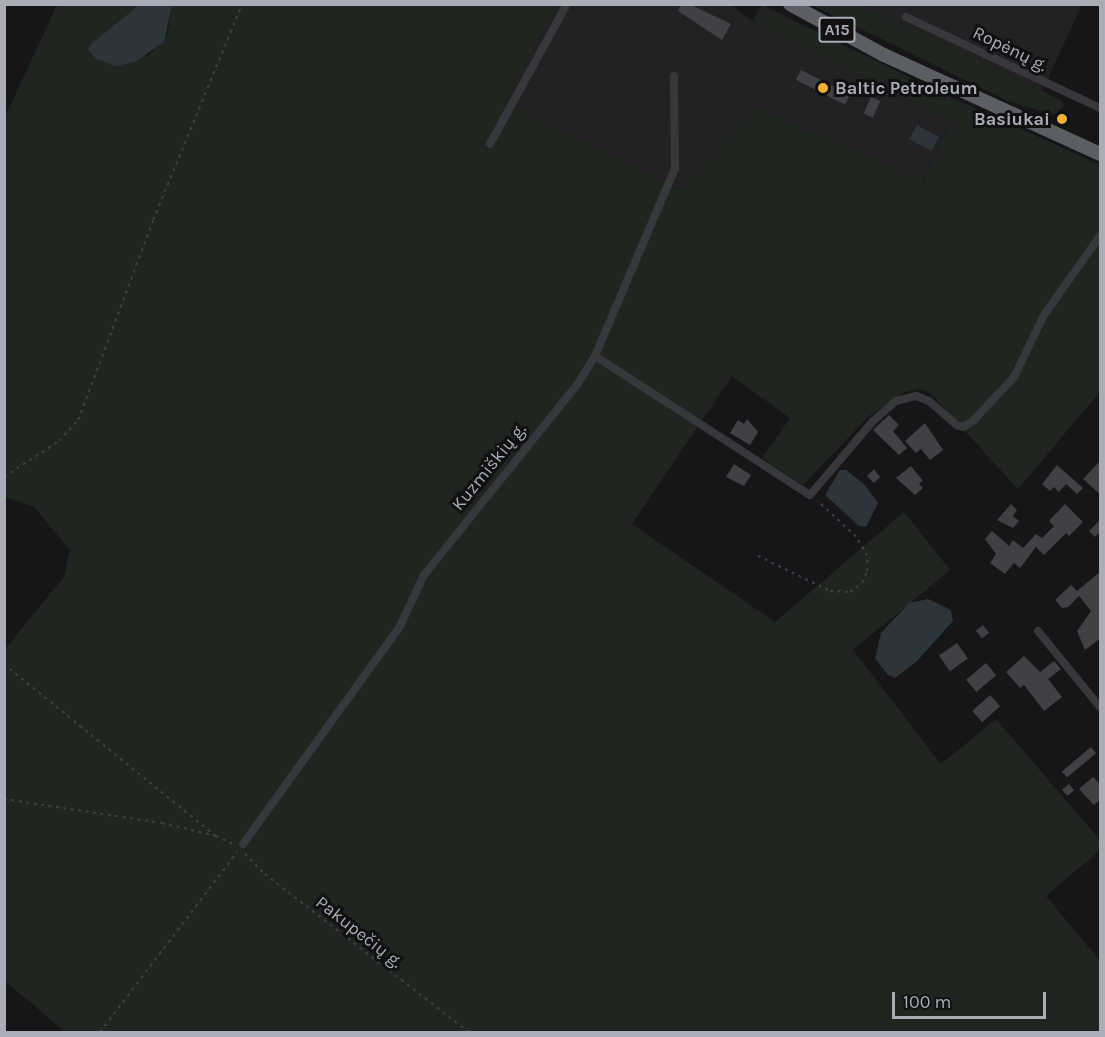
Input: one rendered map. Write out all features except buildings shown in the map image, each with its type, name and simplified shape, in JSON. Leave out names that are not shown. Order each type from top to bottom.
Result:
[{"type":"highway","name":"A15","points":[[789,4],[884,55],[1101,154]]},
{"type":"street","points":[[490,144],[567,4]]},
{"type":"street","name":"Ropėnų g.","points":[[906,16],[1101,108]]},
{"type":"street","name":"Kuzmiškių g.","points":[[243,844],[400,626],[424,575],[577,386],[595,356],[675,168],[674,76]]},
{"type":"street","points":[[595,356],[810,495],[873,421],[896,401],[916,396],[929,401],[963,427],[973,421],[1014,377],[1044,315],[1101,236]]},
{"type":"street","points":[[1038,631],[1099,703]]},
{"type":"path","points":[[4,477],[59,441],[78,420],[153,220],[242,4]]},
{"type":"path","points":[[758,556],[830,591],[850,592],[862,583],[867,571],[867,556],[856,537],[810,495]]},
{"type":"path","points":[[4,664],[216,836],[232,844],[243,844]]},
{"type":"path","points":[[4,799],[110,814],[216,836]]},
{"type":"path","points":[[100,1032],[243,844]]},
{"type":"path","name":"Pakupečių g.","points":[[243,844],[244,852],[265,874],[469,1032]]},
{"type":"shaded area","points":[[730,4],[753,21],[952,121],[922,182],[756,106],[679,190],[505,101],[558,5]]},
{"type":"shaded area","points":[[57,5],[139,5],[91,44],[148,56],[167,36],[172,5],[558,5],[506,101],[678,190],[756,106],[923,181],[952,121],[753,21],[762,5],[935,90],[1100,165],[1100,392],[1018,489],[930,393],[920,389],[904,392],[868,417],[803,485],[762,458],[790,418],[732,376],[632,524],[775,622],[904,512],[950,570],[853,650],[941,764],[996,719],[1100,840],[1100,850],[1046,896],[1100,961],[1100,1032],[65,1032],[5,981],[4,650],[64,577],[70,550],[34,507],[5,497],[5,117]]},
{"type":"shaded area","points":[[139,5],[172,5],[164,42],[135,62],[116,66],[96,59],[88,50],[91,44]]},
{"type":"shaded area","points":[[812,5],[863,5],[1061,100],[1064,106],[1054,115],[1008,101]]},
{"type":"shaded area","points":[[863,5],[1082,5],[1042,91]]},
{"type":"shaded area","points":[[917,125],[939,137],[931,151],[909,139]]},
{"type":"shaded area","points":[[840,470],[846,470],[864,484],[878,503],[866,527],[859,526],[825,495]]},
{"type":"shaded area","points":[[928,599],[951,610],[953,621],[917,661],[895,678],[888,675],[875,658],[881,633],[909,603]]},
{"type":"place","name":"Baltic Petroleum","points":[[823,88]]},
{"type":"place","name":"Basiukai","points":[[1062,119]]}]
